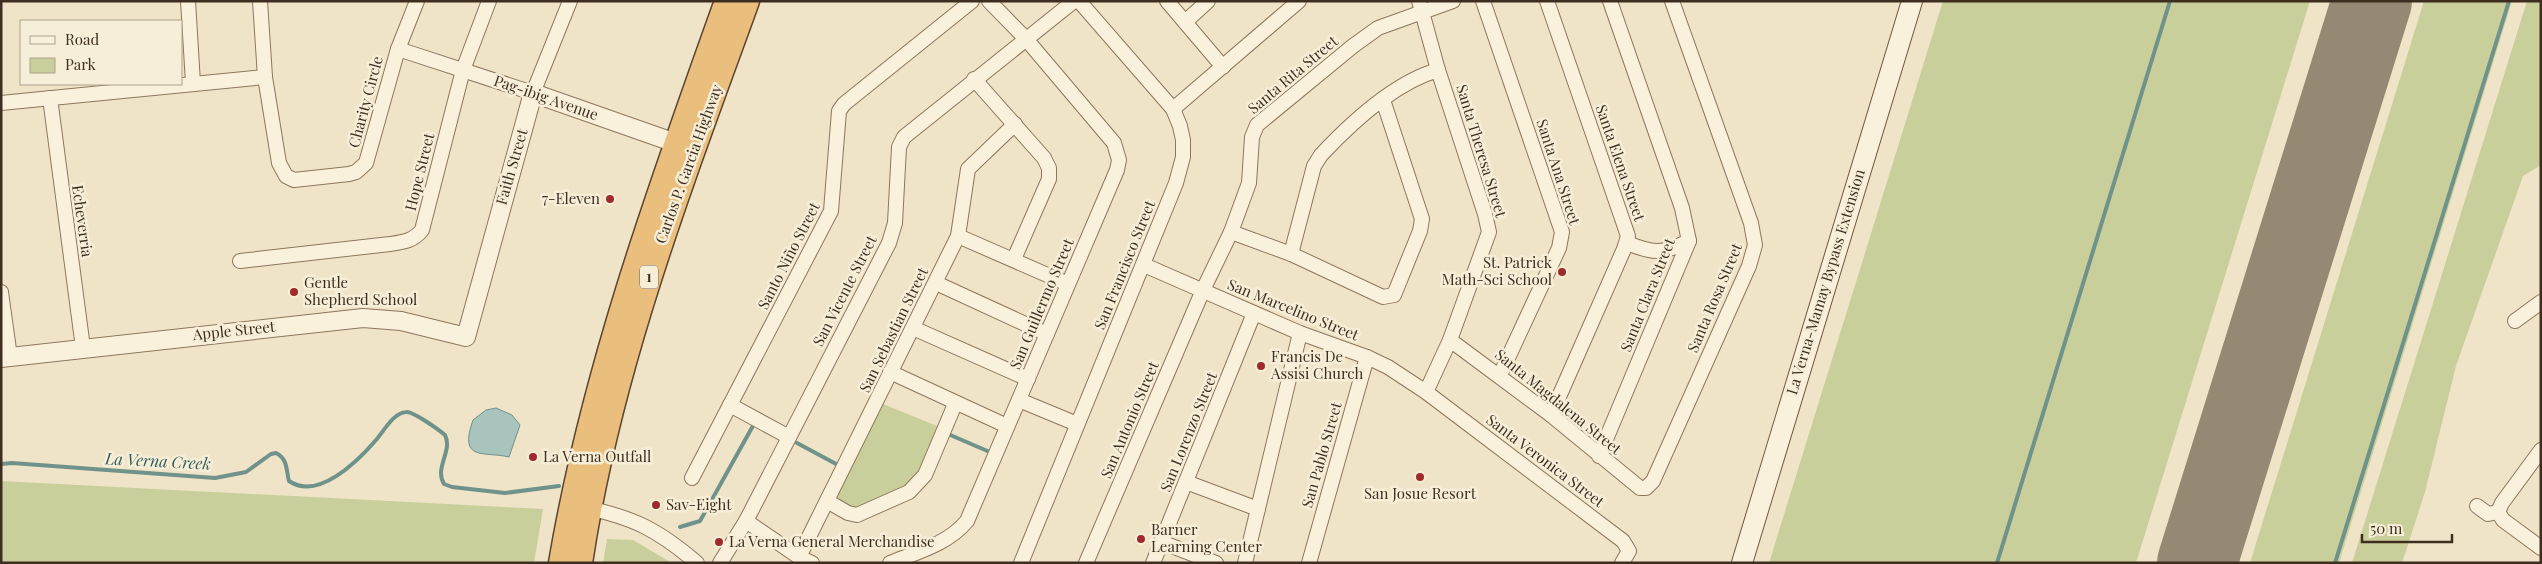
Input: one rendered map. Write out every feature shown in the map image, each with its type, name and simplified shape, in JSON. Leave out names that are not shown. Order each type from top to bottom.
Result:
[{"type":"highway","name":"Carlos P. Garcia Highway","points":[[560,563],[608,422],[638,280],[684,146],[739,2]]},
{"type":"highway","name":"Carlos P. Garcia Highway","points":[[580,506],[581,563]]},
{"type":"main road","name":"La Verna-Mamay Bypass Extension","points":[[1742,563],[1912,1]]},
{"type":"street","points":[[188,1],[193,83]]},
{"type":"street","name":"Charity Circle","points":[[260,1],[266,76],[279,163],[286,176],[294,180],[349,174],[356,172],[366,163],[398,49],[417,1]]},
{"type":"street","name":"Hope Street","points":[[240,261],[409,241],[422,230],[463,70],[489,1]]},
{"type":"street","name":"Faith Street","points":[[466,337],[533,93],[570,1]]},
{"type":"street","name":"Santo Niño Street","points":[[692,478],[831,210],[839,112],[844,104],[972,1]]},
{"type":"street","points":[[989,1],[1026,39]]},
{"type":"street","name":"San Vicente Street","points":[[720,563],[746,521],[889,243],[895,223],[899,147],[904,137],[1074,1]]},
{"type":"street","name":"San Francisco Street","points":[[1021,563],[1144,265],[1176,183],[1183,157],[1180,126],[1173,109],[1079,1]]},
{"type":"street","points":[[1167,1],[1223,67]]},
{"type":"street","points":[[1185,22],[1208,1]]},
{"type":"street","points":[[1173,109],[1299,1]]},
{"type":"street","name":"Santa Rita Street","points":[[1203,290],[1232,232],[1248,183],[1252,138],[1257,125],[1263,118],[1378,28],[1421,6],[1453,1]]},
{"type":"street","name":"Santa Ana Street","points":[[1484,1],[1562,232],[1559,248],[1500,375]]},
{"type":"street","name":"Santa Elena Street","points":[[1546,1],[1626,230],[1626,243],[1552,416]]},
{"type":"street","name":"Santa Clara Street","points":[[1599,456],[1688,241],[1682,208],[1610,1]]},
{"type":"street","name":"Santa Rosa Street","points":[[1646,488],[1653,481],[1749,266],[1755,245],[1751,223],[1672,1]]},
{"type":"street","name":"Santa Theresa Street","points":[[1421,6],[1438,70],[1485,214],[1489,232],[1450,340],[1426,392]]},
{"type":"street","name":"San Guillermo Street","points":[[890,563],[934,546],[960,529],[967,521],[1117,170],[1117,151],[1114,143],[1026,39]]},
{"type":"street","name":"Pag-ibig Avenue","points":[[398,49],[533,93],[684,146]]},
{"type":"street","points":[[1291,254],[1314,166],[1329,147],[1383,100],[1410,81],[1438,70]]},
{"type":"street","points":[[182,84],[266,76]]},
{"type":"street","points":[[974,80],[1044,158],[1049,168],[1049,179],[1014,259]]},
{"type":"street","points":[[1,103],[174,85]]},
{"type":"street","name":"Echeverria","points":[[50,98],[83,348]]},
{"type":"street","points":[[1232,232],[1291,254],[1383,297],[1391,297],[1396,292],[1420,231],[1422,219],[1383,100]]},
{"type":"street","name":"San Sebastian Street","points":[[806,560],[828,501],[958,236],[968,169],[1014,124]]},
{"type":"street","points":[[958,236],[1068,284]]},
{"type":"street","points":[[1626,243],[1654,253],[1670,249],[1688,241]]},
{"type":"street","name":"San Marcelino Street","points":[[1144,265],[1300,333],[1367,357],[1408,379],[1426,392]]},
{"type":"street","points":[[936,283],[1047,334]]},
{"type":"street","name":"San Antonio Street","points":[[1086,563],[1203,290]]},
{"type":"street","points":[[1,292],[5,358]]},
{"type":"street","points":[[2515,321],[2541,302]]},
{"type":"street","name":"San Lorenzo Street","points":[[1152,563],[1254,313]]},
{"type":"street","name":"Apple Street","points":[[5,358],[363,318],[401,321],[466,337]]},
{"type":"street","points":[[914,328],[1028,379]]},
{"type":"street","points":[[1245,563],[1300,333]]},
{"type":"street","name":"Santa Magdalena Street","points":[[1450,340],[1500,375],[1640,488],[1646,488]]},
{"type":"street","name":"San Pablo Street","points":[[1310,563],[1367,357]]},
{"type":"street","points":[[890,372],[955,404],[1008,426]]},
{"type":"street","name":"Santa Veronica Street","points":[[1426,392],[1624,542],[1629,551],[1622,563]]},
{"type":"street","points":[[1019,400],[1077,424]]},
{"type":"street","points":[[828,501],[848,513],[857,515],[909,492],[925,475],[955,404]]},
{"type":"street","points":[[730,405],[789,437]]},
{"type":"street","points":[[2498,512],[2502,503],[2541,450]]},
{"type":"street","points":[[1186,482],[1258,509]]},
{"type":"street","points":[[580,506],[638,522],[662,535],[697,563]]},
{"type":"street","points":[[2477,506],[2488,514],[2498,512]]},
{"type":"street","points":[[2498,512],[2503,520],[2541,548]]},
{"type":"street","points":[[746,521],[806,560]]},
{"type":"street","points":[[1161,542],[1216,563]]},
{"type":"green space","points":[[1943,1],[2310,1],[2136,563],[1769,563]]},
{"type":"green space","points":[[2424,1],[2512,1],[2339,563],[2250,563]]},
{"type":"green space","points":[[2527,1],[2541,1],[2541,165],[2523,176],[2456,366],[2425,492],[2402,563],[2352,563]]},
{"type":"green space","points":[[883,404],[942,428],[924,467],[908,487],[860,510],[832,500]]},
{"type":"green space","points":[[1,481],[543,509],[534,563],[1,563]]},
{"type":"green space","points":[[607,539],[633,540],[672,563],[603,563]]},
{"type":"water","points":[[496,408],[512,415],[520,425],[509,457],[476,452],[471,449],[469,443],[469,433],[473,420],[486,410]]},
{"type":"waterway","points":[[1997,563],[2170,1]]},
{"type":"waterway","points":[[2335,563],[2509,1]]},
{"type":"waterway","name":"La Verna Creek","points":[[1,464],[12,463],[215,478],[246,472],[271,454],[276,453],[285,462],[289,481],[300,486],[312,486],[337,476],[368,449],[393,419],[401,413],[409,412],[445,435],[447,447],[441,472],[444,484],[452,487],[505,493],[559,486]]},
{"type":"waterway","name":"La Verna Creek","points":[[680,527],[700,521],[754,424]]},
{"type":"waterway","name":"La Verna Creek","points":[[948,434],[992,453]]},
{"type":"waterway","name":"La Verna Creek","points":[[797,443],[838,465]]},
{"type":"runway","points":[[2197,563],[2372,1]]},
{"type":"place","name":"7-Eleven","points":[[610,199]]},
{"type":"place","name":"St. Patrick Math-Sci School","points":[[1562,272]]},
{"type":"place","name":"Gentle Shepherd School","points":[[294,292]]},
{"type":"place","name":"Francis De Assisi Church","points":[[1261,366]]},
{"type":"place","name":"La Verna Outfall","points":[[533,457]]},
{"type":"place","name":"San Josue Resort","points":[[1420,477]]},
{"type":"place","name":"Sav-Eight","points":[[656,505]]},
{"type":"place","name":"Barner Learning Center","points":[[1141,539]]},
{"type":"place","name":"La Verna General Merchandise","points":[[719,542]]}]
